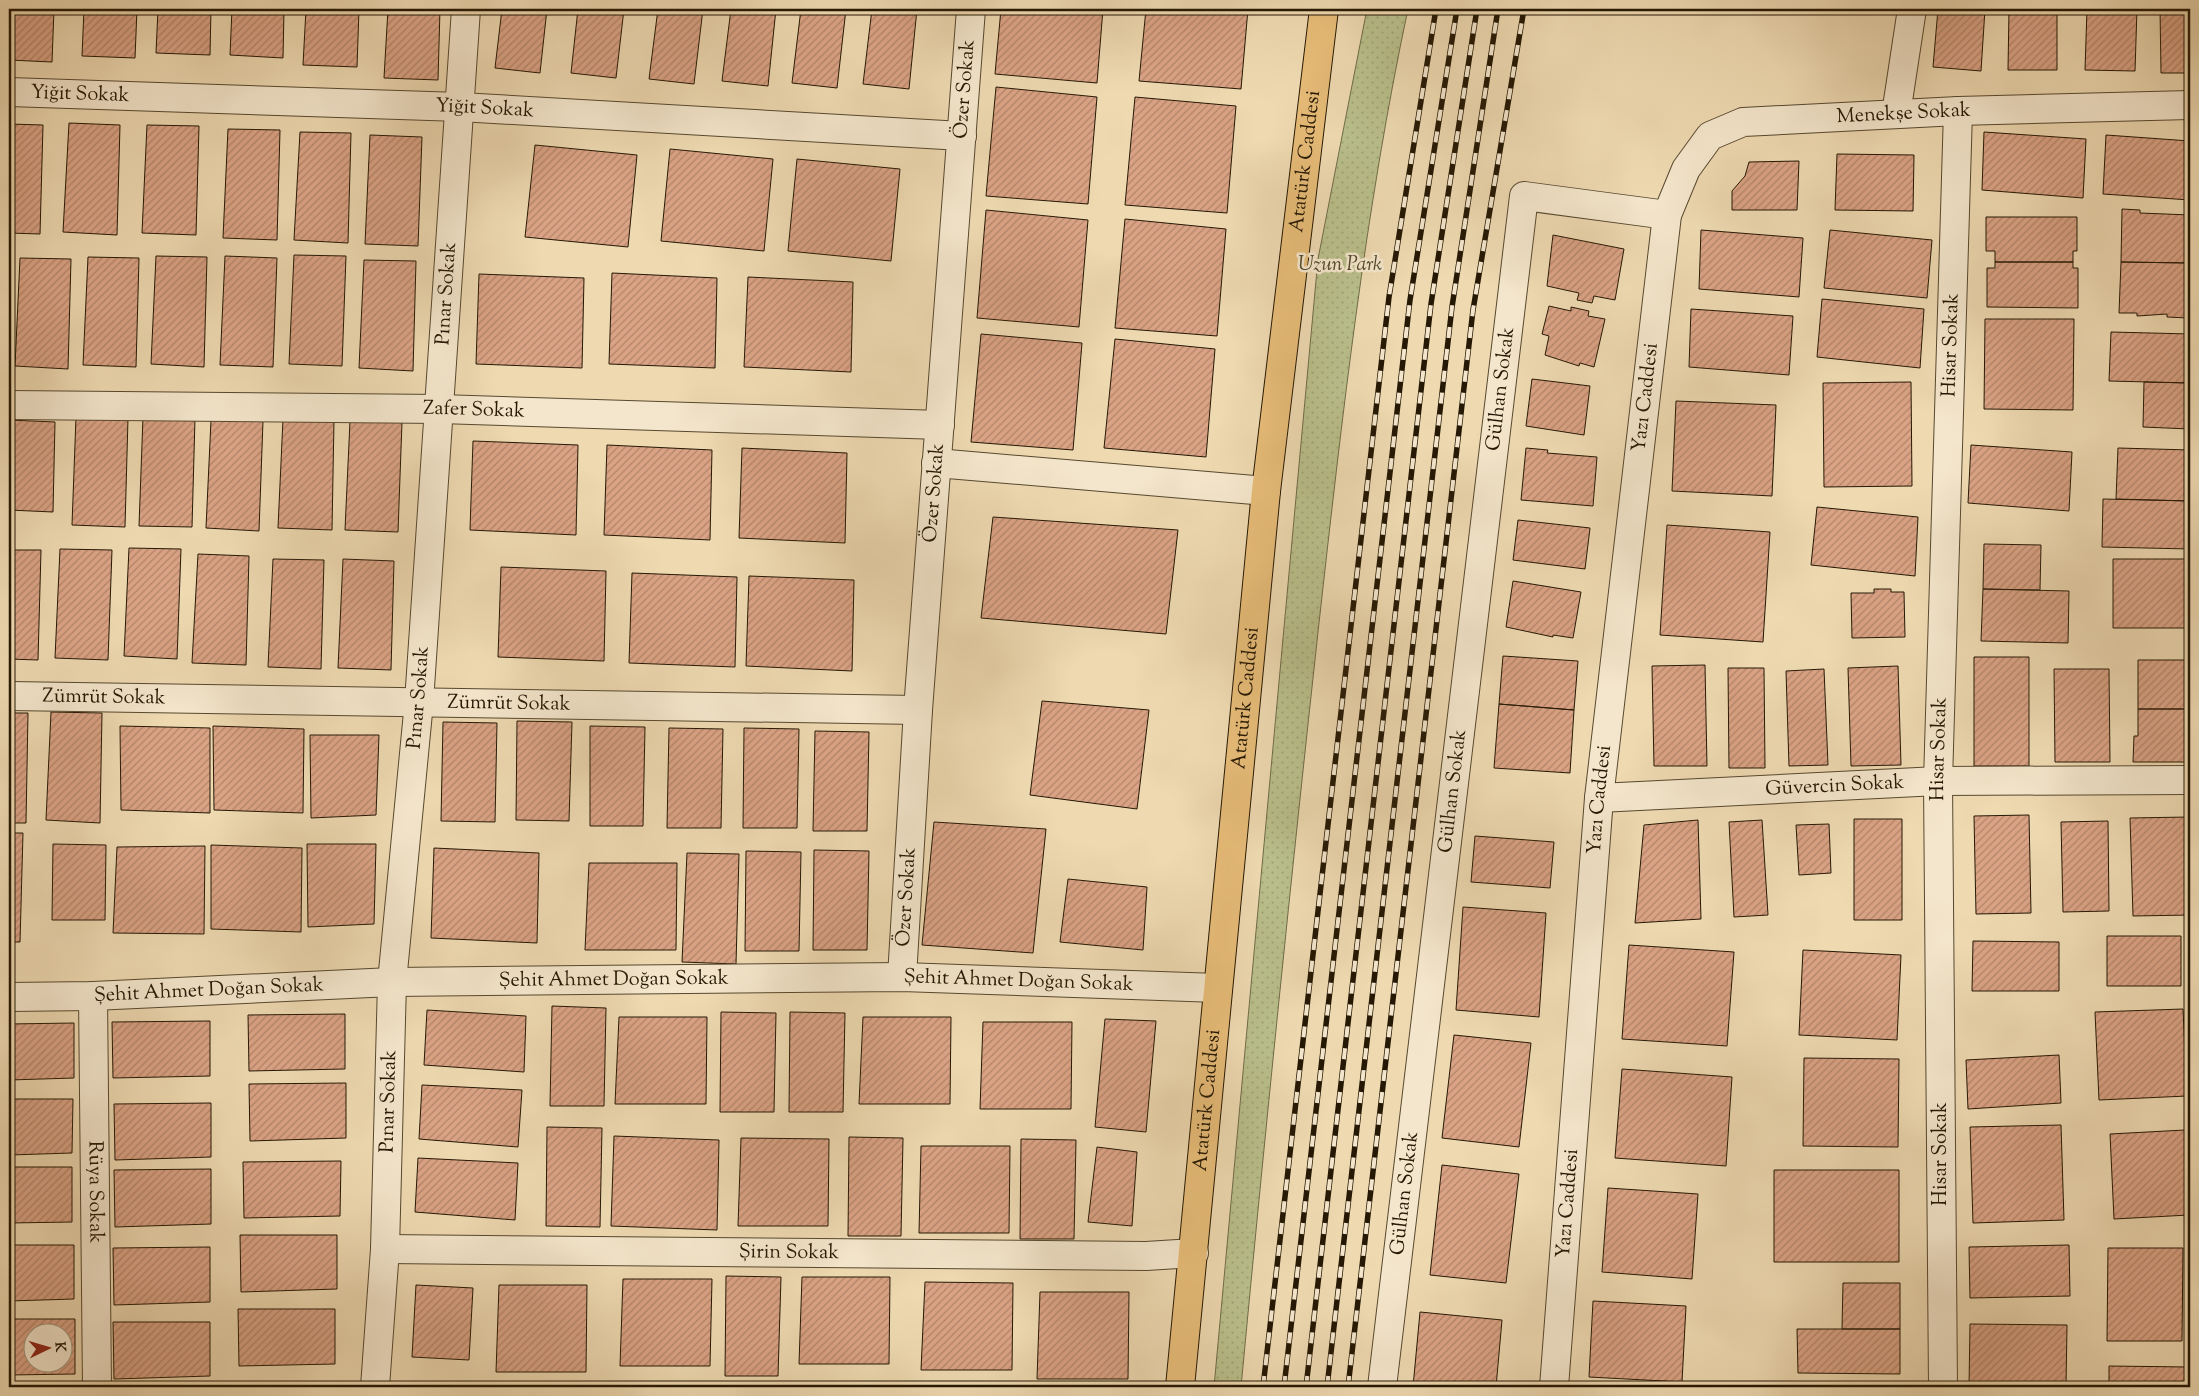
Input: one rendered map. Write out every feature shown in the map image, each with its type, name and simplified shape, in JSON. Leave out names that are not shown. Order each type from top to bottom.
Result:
[{"type":"main road","name":"Atatürk Caddesi","points":[[1180,1387],[1266,491],[1325,13]]},
{"type":"street","name":"Pınar Sokak","points":[[375,1387],[385,1249],[392,982],[419,702],[466,9]]},
{"type":"street","name":"Özer Sokak","points":[[902,977],[918,710],[971,9]]},
{"type":"street","points":[[1896,114],[1912,9]]},
{"type":"street","name":"Yiğit Sokak","points":[[9,92],[460,107],[962,136]]},
{"type":"street","name":"Menekşe Sokak","points":[[1667,215],[1686,169],[1710,136],[1743,122],[1958,111],[2190,105]]},
{"type":"street","name":"Hisar Sokak","points":[[1943,1387],[1938,781],[1958,111]]},
{"type":"street","name":"Gülhan Sokak","points":[[1382,1387],[1524,196],[1667,215]]},
{"type":"street","name":"Yazı Caddesi","points":[[1554,1387],[1599,798],[1667,215]]},
{"type":"street","name":"Zafer Sokak","points":[[9,405],[440,409],[940,425]]},
{"type":"street","points":[[936,463],[1266,491]]},
{"type":"street","name":"Zümrüt Sokak","points":[[9,696],[918,710]]},
{"type":"street","name":"Güvercin Sokak","points":[[1599,798],[1938,781],[2190,780]]},
{"type":"street","name":"Şehit Ahmet Doğan Sokak","points":[[9,997],[93,996],[392,982],[902,977],[1218,988]]},
{"type":"street","name":"Rüya Sokak","points":[[93,996],[96,1387]]},
{"type":"street","name":"Şirin Sokak","points":[[385,1249],[1136,1256],[1194,1253]]},
{"type":"green space","name":"Uzun Park","points":[[1367,9],[1408,9],[1379,161],[1367,238],[1337,469],[1288,910],[1241,1387],[1214,1387],[1318,259]]},
{"type":"building","points":[[9,9],[54,9],[52,62],[9,60]]},
{"type":"building","points":[[84,9],[137,9],[135,58],[82,56]]},
{"type":"building","points":[[158,9],[211,9],[210,55],[156,53]]},
{"type":"building","points":[[232,9],[284,9],[283,58],[230,55]]},
{"type":"building","points":[[306,9],[359,9],[357,67],[303,65]]},
{"type":"building","points":[[388,9],[440,9],[438,80],[384,78]]},
{"type":"building","points":[[502,9],[547,9],[540,73],[495,68]]},
{"type":"building","points":[[578,9],[624,9],[616,78],[571,73]]},
{"type":"building","points":[[658,9],[703,9],[694,84],[649,79]]},
{"type":"building","points":[[731,9],[776,9],[768,86],[722,81]]},
{"type":"building","points":[[801,9],[846,9],[837,88],[792,83]]},
{"type":"building","points":[[872,9],[917,9],[909,89],[863,84]]},
{"type":"building","points":[[1001,9],[1103,9],[1097,83],[995,74]]},
{"type":"building","points":[[1146,9],[1248,9],[1241,89],[1139,81]]},
{"type":"building","points":[[1938,9],[1985,9],[1981,71],[1933,67]]},
{"type":"building","points":[[2009,9],[2057,9],[2057,70],[2008,70]]},
{"type":"building","points":[[2087,9],[2137,9],[2135,71],[2085,70]]},
{"type":"building","points":[[2160,9],[2190,9],[2190,73],[2161,73]]},
{"type":"building","points":[[996,87],[1097,97],[1088,204],[986,196]]},
{"type":"building","points":[[1135,97],[1236,106],[1227,213],[1125,205]]},
{"type":"building","points":[[69,123],[120,125],[117,235],[63,232]]},
{"type":"building","points":[[9,124],[43,125],[40,234],[9,233]]},
{"type":"building","points":[[147,125],[199,126],[196,235],[142,233]]},
{"type":"building","points":[[228,129],[280,130],[277,240],[223,238]]},
{"type":"building","points":[[300,132],[351,133],[348,243],[294,240]]},
{"type":"building","points":[[1984,132],[2086,139],[2083,198],[1982,190]]},
{"type":"building","points":[[370,135],[422,137],[418,246],[365,244]]},
{"type":"building","points":[[2106,135],[2190,141],[2190,200],[2103,194]]},
{"type":"building","points":[[535,145],[637,155],[628,247],[525,237]]},
{"type":"building","points":[[670,149],[773,159],[764,251],[661,241]]},
{"type":"building","points":[[1837,154],[1914,155],[1913,211],[1835,210]]},
{"type":"building","points":[[797,159],[900,169],[891,261],[788,251]]},
{"type":"building","points":[[1799,161],[1797,210],[1732,210],[1732,191],[1745,176],[1749,162]]},
{"type":"building","points":[[2122,209],[2140,210],[2140,213],[2190,215],[2190,263],[2121,262]]},
{"type":"building","points":[[986,210],[1088,220],[1079,327],[977,318]]},
{"type":"building","points":[[1986,217],[2077,217],[2077,251],[2073,251],[2073,262],[1995,262],[1995,251],[1986,251]]},
{"type":"building","points":[[1125,219],[1226,229],[1217,336],[1115,328]]},
{"type":"building","points":[[1701,230],[1803,238],[1799,297],[1699,289]]},
{"type":"building","points":[[1830,230],[1932,240],[1927,298],[1824,288]]},
{"type":"building","points":[[1553,235],[1624,249],[1615,300],[1594,296],[1592,303],[1577,300],[1579,293],[1547,286]]},
{"type":"building","points":[[294,255],[346,256],[342,366],[289,364]]},
{"type":"building","points":[[156,256],[207,257],[204,367],[151,364]]},
{"type":"building","points":[[225,256],[277,258],[273,367],[220,365]]},
{"type":"building","points":[[88,257],[139,258],[136,367],[83,365]]},
{"type":"building","points":[[20,258],[71,259],[68,369],[15,366]]},
{"type":"building","points":[[364,260],[416,261],[413,371],[359,368]]},
{"type":"building","points":[[1995,262],[2073,262],[2073,268],[2078,268],[2078,308],[1987,307],[1987,268],[1995,268]]},
{"type":"building","points":[[2121,262],[2190,263],[2190,314],[2187,314],[2187,318],[2167,317],[2167,314],[2137,316],[2137,313],[2119,313]]},
{"type":"building","points":[[612,273],[717,278],[715,368],[609,364]]},
{"type":"building","points":[[479,274],[584,278],[582,368],[476,364]]},
{"type":"building","points":[[748,277],[853,282],[851,372],[744,367]]},
{"type":"building","points":[[1822,299],[1924,309],[1920,368],[1817,357]]},
{"type":"building","points":[[1549,306],[1571,311],[1571,307],[1589,311],[1588,316],[1605,319],[1594,367],[1580,363],[1579,366],[1545,355],[1549,336],[1542,334]]},
{"type":"building","points":[[1691,309],[1793,316],[1789,375],[1689,367]]},
{"type":"building","points":[[1985,319],[2074,319],[2073,410],[1984,409]]},
{"type":"building","points":[[2111,332],[2190,334],[2190,383],[2109,381]]},
{"type":"building","points":[[981,334],[1082,343],[1073,450],[971,442]]},
{"type":"building","points":[[1115,339],[1215,349],[1206,457],[1104,448]]},
{"type":"building","points":[[1532,379],[1590,386],[1584,435],[1526,426]]},
{"type":"building","points":[[1911,382],[1912,486],[1824,487],[1823,383]]},
{"type":"building","points":[[2144,382],[2190,383],[2190,429],[2143,427]]},
{"type":"building","points":[[1676,401],[1776,405],[1772,496],[1672,491]]},
{"type":"building","points":[[76,417],[128,418],[125,527],[72,525]]},
{"type":"building","points":[[143,417],[195,418],[192,527],[139,526]]},
{"type":"building","points":[[283,419],[334,420],[332,530],[278,528]]},
{"type":"building","points":[[9,420],[55,422],[53,512],[9,510]]},
{"type":"building","points":[[211,420],[263,421],[259,531],[206,528]]},
{"type":"building","points":[[350,421],[402,422],[398,532],[345,530]]},
{"type":"building","points":[[473,441],[578,445],[576,535],[470,530]]},
{"type":"building","points":[[607,445],[712,450],[710,540],[604,535]]},
{"type":"building","points":[[1971,445],[2072,452],[2069,511],[1968,503]]},
{"type":"building","points":[[742,448],[847,453],[845,543],[739,538]]},
{"type":"building","points":[[1526,448],[1548,450],[1547,453],[1597,457],[1593,506],[1521,500]]},
{"type":"building","points":[[2118,448],[2190,450],[2190,501],[2116,499]]},
{"type":"building","points":[[2103,499],[2190,501],[2190,549],[2102,547]]},
{"type":"building","points":[[1817,507],[1918,517],[1915,576],[1811,565]]},
{"type":"building","points":[[993,517],[1178,530],[1166,634],[981,618]]},
{"type":"building","points":[[1518,520],[1590,528],[1585,569],[1513,560]]},
{"type":"building","points":[[1667,525],[1770,532],[1763,642],[1660,635]]},
{"type":"building","points":[[1984,544],[2041,545],[2040,590],[1983,589]]},
{"type":"building","points":[[129,548],[181,549],[177,659],[124,656]]},
{"type":"building","points":[[60,549],[112,550],[108,660],[55,658]]},
{"type":"building","points":[[9,550],[41,550],[38,660],[9,659]]},
{"type":"building","points":[[198,554],[249,556],[246,665],[192,663]]},
{"type":"building","points":[[273,559],[324,560],[321,669],[268,667]]},
{"type":"building","points":[[343,559],[394,561],[391,670],[338,668]]},
{"type":"building","points":[[2113,559],[2190,559],[2190,628],[2113,628]]},
{"type":"building","points":[[501,567],[606,571],[604,661],[498,657]]},
{"type":"building","points":[[632,573],[737,577],[735,667],[629,663]]},
{"type":"building","points":[[749,576],[854,580],[852,671],[746,666]]},
{"type":"building","points":[[1513,581],[1581,592],[1573,638],[1553,635],[1553,637],[1506,627]]},
{"type":"building","points":[[1874,589],[1891,589],[1891,592],[1904,592],[1905,637],[1852,638],[1851,593],[1874,593]]},
{"type":"building","points":[[1983,589],[2069,591],[2068,643],[1981,641]]},
{"type":"building","points":[[1503,656],[1578,661],[1574,710],[1499,704]]},
{"type":"building","points":[[1974,657],[2029,657],[2029,766],[1974,766]]},
{"type":"building","points":[[2138,660],[2190,660],[2190,709],[2138,709]]},
{"type":"building","points":[[1705,665],[1707,766],[1654,766],[1652,666]]},
{"type":"building","points":[[1898,666],[1901,765],[1851,766],[1848,668]]},
{"type":"building","points":[[1728,668],[1764,668],[1765,768],[1729,768]]},
{"type":"building","points":[[1824,669],[1828,765],[1789,766],[1786,671]]},
{"type":"building","points":[[2054,669],[2109,669],[2110,762],[2055,762]]},
{"type":"building","points":[[1042,701],[1149,710],[1137,809],[1030,795]]},
{"type":"building","points":[[1499,704],[1574,710],[1570,773],[1494,768]]},
{"type":"building","points":[[2138,709],[2190,709],[2190,762],[2133,762],[2134,736],[2138,736]]},
{"type":"building","points":[[51,712],[102,713],[100,823],[46,820]]},
{"type":"building","points":[[9,713],[28,713],[26,823],[9,823]]},
{"type":"building","points":[[517,721],[572,722],[569,821],[516,820]]},
{"type":"building","points":[[443,722],[497,723],[495,822],[441,821]]},
{"type":"building","points":[[120,726],[210,728],[210,813],[121,810]]},
{"type":"building","points":[[213,726],[304,729],[303,813],[214,810]]},
{"type":"building","points":[[590,726],[645,727],[643,826],[590,826]]},
{"type":"building","points":[[669,728],[723,729],[721,828],[667,828]]},
{"type":"building","points":[[744,728],[799,729],[797,828],[743,828]]},
{"type":"building","points":[[815,731],[869,732],[867,831],[813,831]]},
{"type":"building","points":[[310,735],[379,735],[376,815],[311,818]]},
{"type":"building","points":[[2029,815],[2031,913],[1976,914],[1974,816]]},
{"type":"building","points":[[2188,817],[2190,915],[2133,916],[2130,818]]},
{"type":"building","points":[[1854,819],[1902,819],[1902,920],[1854,920]]},
{"type":"building","points":[[1698,820],[1701,919],[1635,923],[1644,825]]},
{"type":"building","points":[[1762,820],[1768,915],[1734,917],[1729,822]]},
{"type":"building","points":[[2108,821],[2109,911],[2063,912],[2061,822]]},
{"type":"building","points":[[934,822],[1046,829],[1033,953],[922,945]]},
{"type":"building","points":[[1829,824],[1831,873],[1799,875],[1796,825]]},
{"type":"building","points":[[9,833],[23,833],[20,942],[9,942]]},
{"type":"building","points":[[1475,836],[1554,842],[1550,888],[1471,882]]},
{"type":"building","points":[[53,844],[106,845],[105,920],[52,920]]},
{"type":"building","points":[[307,844],[376,844],[374,924],[308,927]]},
{"type":"building","points":[[211,845],[302,848],[301,932],[211,929]]},
{"type":"building","points":[[205,846],[204,934],[113,933],[117,847]]},
{"type":"building","points":[[434,848],[539,853],[537,943],[431,938]]},
{"type":"building","points":[[814,850],[869,851],[867,950],[813,950]]},
{"type":"building","points":[[746,851],[801,852],[799,951],[745,951]]},
{"type":"building","points":[[687,853],[739,854],[736,964],[682,962]]},
{"type":"building","points":[[589,863],[677,863],[676,950],[585,950]]},
{"type":"building","points":[[1068,879],[1147,887],[1143,950],[1060,942]]},
{"type":"building","points":[[1463,907],[1546,913],[1539,1017],[1456,1010]]},
{"type":"building","points":[[2107,936],[2181,936],[2181,986],[2107,986]]},
{"type":"building","points":[[1973,941],[2059,942],[2059,991],[1972,991]]},
{"type":"building","points":[[1629,945],[1734,952],[1727,1046],[1622,1039]]},
{"type":"building","points":[[1803,950],[1901,955],[1897,1040],[1799,1035]]},
{"type":"building","points":[[552,1006],[606,1008],[604,1106],[550,1106]]},
{"type":"building","points":[[2183,1009],[2187,1096],[2099,1100],[2095,1012]]},
{"type":"building","points":[[427,1010],[526,1016],[524,1072],[424,1065]]},
{"type":"building","points":[[721,1012],[776,1013],[774,1112],[720,1112]]},
{"type":"building","points":[[790,1012],[845,1013],[843,1112],[789,1112]]},
{"type":"building","points":[[345,1014],[345,1069],[249,1071],[248,1015]]},
{"type":"building","points":[[619,1017],[707,1017],[706,1104],[615,1104]]},
{"type":"building","points":[[863,1017],[951,1017],[950,1104],[859,1104]]},
{"type":"building","points":[[1105,1019],[1156,1021],[1146,1132],[1095,1127]]},
{"type":"building","points":[[210,1021],[210,1076],[113,1078],[112,1022]]},
{"type":"building","points":[[983,1022],[1072,1022],[1071,1109],[980,1109]]},
{"type":"building","points":[[74,1023],[74,1078],[9,1080],[9,1024]]},
{"type":"building","points":[[1454,1035],[1531,1043],[1519,1147],[1442,1138]]},
{"type":"building","points":[[2059,1055],[2061,1103],[1968,1109],[1966,1060]]},
{"type":"building","points":[[1804,1058],[1899,1059],[1898,1147],[1803,1146]]},
{"type":"building","points":[[1622,1069],[1732,1077],[1726,1166],[1615,1158]]},
{"type":"building","points":[[346,1083],[346,1138],[250,1141],[249,1084]]},
{"type":"building","points":[[422,1085],[522,1090],[518,1147],[419,1139]]},
{"type":"building","points":[[9,1099],[73,1099],[72,1153],[9,1155]]},
{"type":"building","points":[[211,1103],[211,1157],[115,1160],[114,1104]]},
{"type":"building","points":[[2061,1125],[2064,1220],[1973,1223],[1970,1127]]},
{"type":"building","points":[[547,1127],[602,1128],[600,1227],[546,1226]]},
{"type":"building","points":[[2185,1130],[2189,1215],[2114,1219],[2110,1134]]},
{"type":"building","points":[[614,1136],[719,1140],[717,1230],[611,1226]]},
{"type":"building","points":[[849,1137],[903,1138],[901,1236],[848,1236]]},
{"type":"building","points":[[741,1138],[829,1139],[828,1226],[738,1226]]},
{"type":"building","points":[[1021,1139],[1076,1140],[1074,1239],[1020,1239]]},
{"type":"building","points":[[921,1146],[1010,1146],[1009,1233],[919,1233]]},
{"type":"building","points":[[1097,1147],[1137,1152],[1132,1226],[1088,1222]]},
{"type":"building","points":[[418,1158],[518,1163],[515,1220],[415,1212]]},
{"type":"building","points":[[341,1161],[340,1216],[244,1218],[243,1162]]},
{"type":"building","points":[[1442,1165],[1519,1174],[1506,1283],[1430,1275]]},
{"type":"building","points":[[9,1167],[72,1167],[72,1222],[9,1223]]},
{"type":"building","points":[[211,1169],[211,1224],[115,1227],[114,1170]]},
{"type":"building","points":[[1774,1170],[1899,1170],[1899,1262],[1774,1262]]},
{"type":"building","points":[[1608,1188],[1698,1194],[1692,1279],[1602,1272]]},
{"type":"building","points":[[240,1235],[337,1235],[337,1289],[241,1292]]},
{"type":"building","points":[[9,1245],[74,1245],[74,1299],[9,1301]]},
{"type":"building","points":[[2069,1245],[2070,1296],[1970,1298],[1969,1247]]},
{"type":"building","points":[[210,1247],[210,1302],[114,1305],[113,1248]]},
{"type":"building","points":[[2108,1248],[2183,1248],[2182,1341],[2107,1341]]},
{"type":"building","points":[[726,1276],[781,1277],[778,1376],[725,1376]]},
{"type":"building","points":[[802,1277],[890,1277],[889,1364],[799,1364]]},
{"type":"building","points":[[623,1279],[712,1279],[710,1366],[620,1366]]},
{"type":"building","points":[[925,1282],[1013,1283],[1012,1370],[921,1370]]},
{"type":"building","points":[[1843,1283],[1900,1283],[1900,1329],[1842,1329]]},
{"type":"building","points":[[416,1285],[473,1288],[469,1360],[412,1357]]},
{"type":"building","points":[[499,1285],[587,1285],[586,1372],[496,1372]]},
{"type":"building","points":[[1040,1292],[1129,1292],[1128,1379],[1037,1379]]},
{"type":"building","points":[[1593,1301],[1686,1306],[1682,1382],[1589,1377]]},
{"type":"building","points":[[238,1309],[335,1309],[335,1364],[239,1366]]},
{"type":"building","points":[[1420,1312],[1502,1320],[1496,1387],[1413,1387]]},
{"type":"building","points":[[9,1319],[75,1319],[75,1374],[9,1375]]},
{"type":"building","points":[[113,1322],[210,1322],[210,1376],[114,1379]]},
{"type":"building","points":[[1970,1324],[2067,1325],[2066,1387],[1969,1387]]},
{"type":"building","points":[[1797,1329],[1900,1329],[1900,1374],[1798,1373]]},
{"type":"building","points":[[2109,1366],[2188,1367],[2187,1387],[2109,1387]]},
{"type":"railway","points":[[1263,1387],[1389,297],[1436,9]]},
{"type":"railway","points":[[1284,1387],[1410,300],[1457,9]]},
{"type":"railway","points":[[1306,1387],[1431,304],[1477,9]]},
{"type":"railway","points":[[1327,1387],[1452,307],[1498,9]]},
{"type":"railway","points":[[1348,1387],[1473,310],[1524,9]]}]
